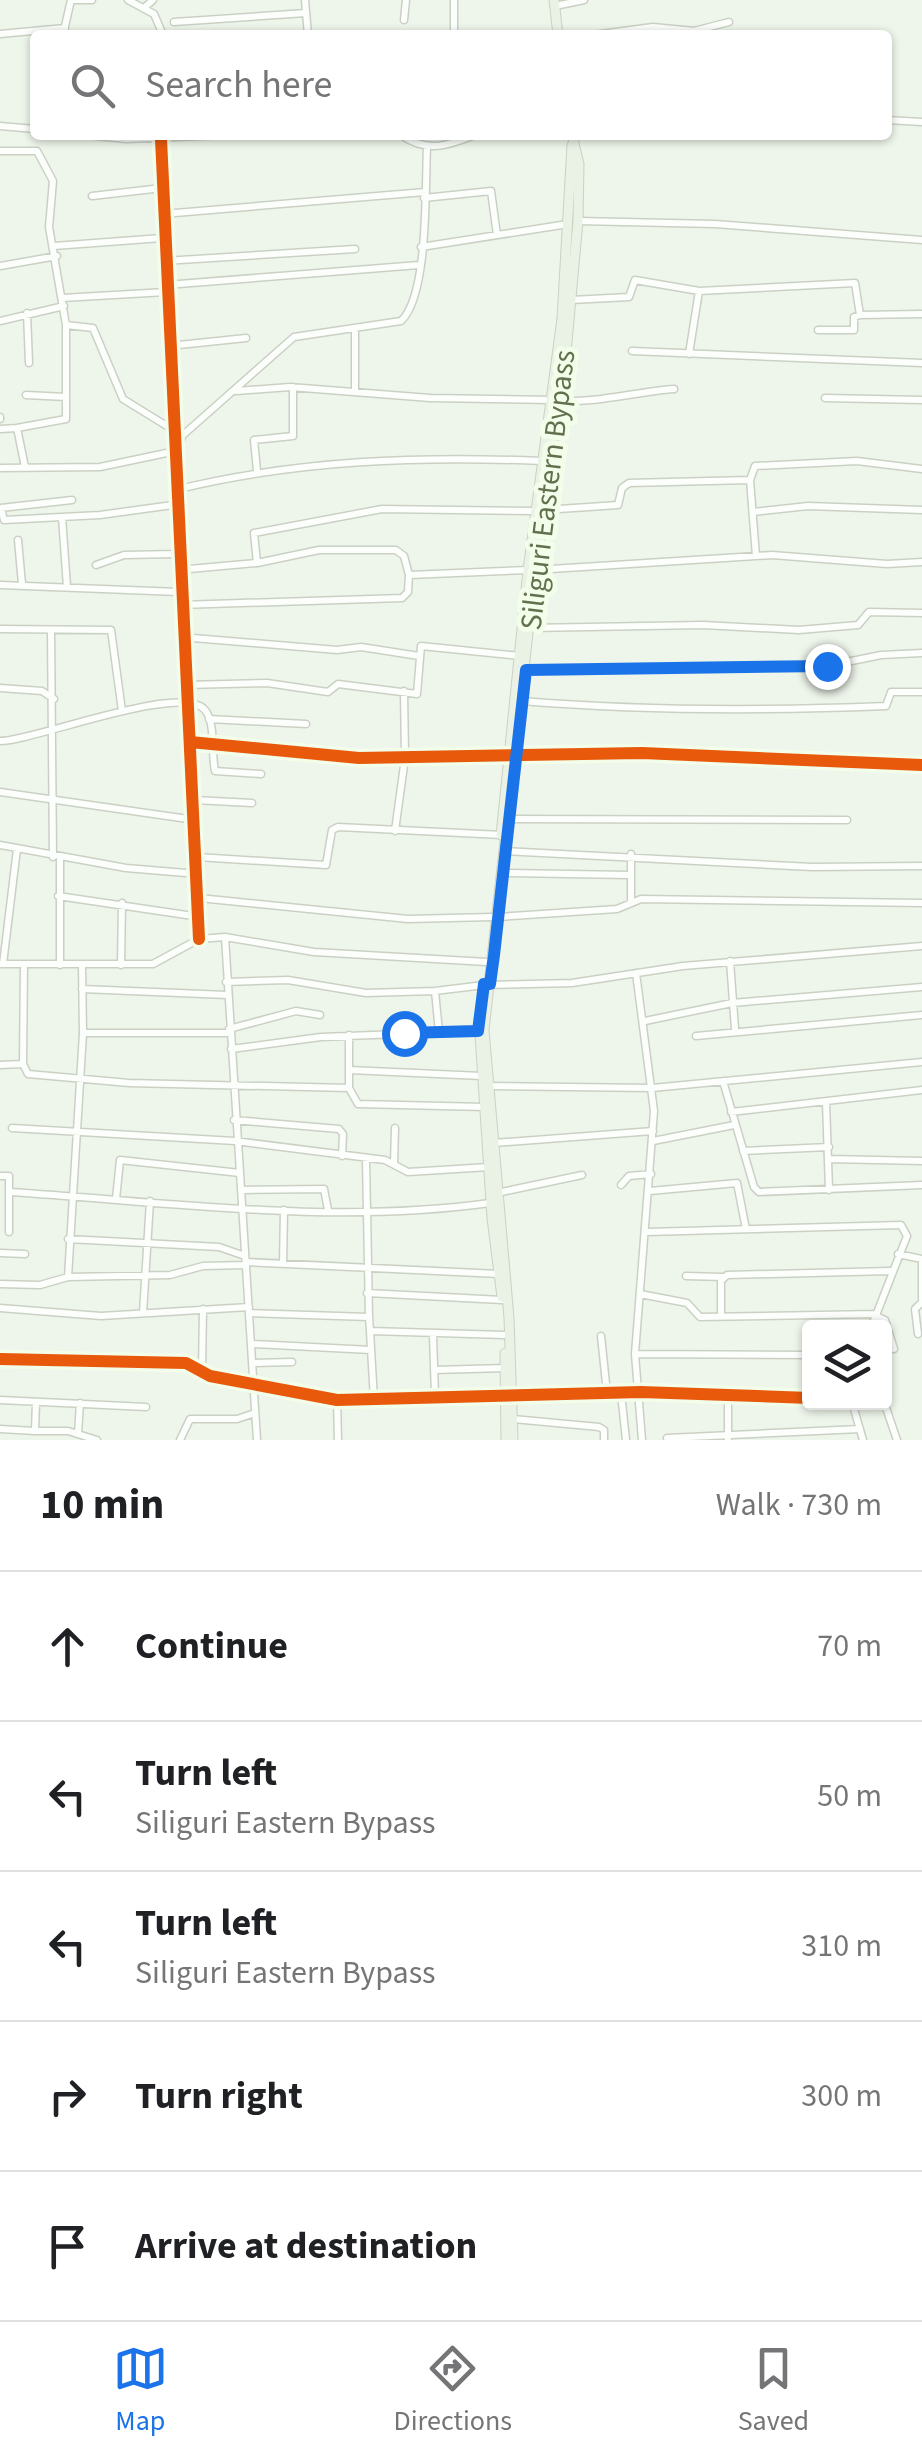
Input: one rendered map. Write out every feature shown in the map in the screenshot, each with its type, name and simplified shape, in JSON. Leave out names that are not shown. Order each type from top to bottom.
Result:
[{"type":"main road","points":[[552,2],[558,30]]},
{"type":"main road","name":"Siliguri Eastern Bypass","points":[[510,1440],[510,1396],[478,1031],[510,820],[520,656],[570,300],[574,223],[572,140]]},
{"type":"main road","name":"Siliguri Eastern Bypass","points":[[539,511],[574,223]]},
{"type":"main road","name":"Siliguri Eastern Bypass","points":[[510,1440],[513,1418],[493,1198],[494,1143],[484,1030],[502,834],[526,670],[531,570]]},
{"type":"street","points":[[64,30],[71,0],[92,0]]},
{"type":"street","points":[[128,0],[154,14],[161,30]]},
{"type":"street","points":[[145,6],[153,0]]},
{"type":"street","points":[[306,0],[308,30]]},
{"type":"street","points":[[404,20],[406,0]]},
{"type":"street","points":[[454,0],[454,30]]},
{"type":"street","points":[[552,2],[584,0]]},
{"type":"street","points":[[174,22],[306,13]]},
{"type":"street","points":[[636,30],[694,30],[729,22]]},
{"type":"street","points":[[0,34],[30,33]]},
{"type":"street","points":[[892,120],[922,122]]},
{"type":"street","points":[[0,126],[30,128]]},
{"type":"street","points":[[160,140],[162,238],[180,504],[177,554],[199,939]]},
{"type":"street","points":[[412,140],[427,147],[444,147],[462,140]]},
{"type":"street","points":[[176,451],[183,435],[294,337],[390,324],[408,315],[420,265],[427,147]]},
{"type":"street","points":[[0,150],[42,155],[55,190],[48,220],[66,325],[65,420],[0,429]]},
{"type":"street","points":[[92,196],[162,188]]},
{"type":"street","points":[[163,214],[491,191],[497,235]]},
{"type":"street","points":[[421,247],[574,223],[715,224],[922,240]]},
{"type":"street","points":[[54,246],[162,238]]},
{"type":"street","points":[[164,261],[355,249]]},
{"type":"street","points":[[0,266],[57,256]]},
{"type":"street","points":[[0,321],[63,302],[420,265]]},
{"type":"street","points":[[570,300],[629,297],[634,280],[700,291],[855,282],[860,315]]},
{"type":"street","points":[[689,354],[700,291]]},
{"type":"street","points":[[27,314],[29,364]]},
{"type":"street","points":[[818,330],[854,330],[854,317],[860,315],[922,314]]},
{"type":"street","points":[[66,325],[92,328],[122,399],[176,431]]},
{"type":"street","points":[[354,328],[355,392]]},
{"type":"street","points":[[170,346],[246,338]]},
{"type":"street","points":[[632,351],[922,363]]},
{"type":"street","points":[[234,391],[293,387],[593,402],[637,392],[674,390]]},
{"type":"street","points":[[257,471],[254,440],[292,437],[293,387]]},
{"type":"street","points":[[26,396],[66,397]]},
{"type":"street","points":[[826,398],[922,400]]},
{"type":"street","points":[[17,428],[25,467]]},
{"type":"street","points":[[0,468],[100,467],[176,451]]},
{"type":"street","points":[[179,489],[257,471],[392,458],[542,462]]},
{"type":"street","points":[[756,556],[752,467],[856,461],[922,469]]},
{"type":"street","points":[[257,563],[254,532],[369,511],[539,511],[618,505],[622,488],[629,483],[750,480]]},
{"type":"street","points":[[72,500],[1,508],[1,521],[180,504]]},
{"type":"street","points":[[752,512],[808,506],[922,510]]},
{"type":"street","points":[[62,518],[67,587]]},
{"type":"street","points":[[18,540],[22,584]]},
{"type":"street","points":[[178,570],[300,557],[318,550],[396,550],[404,556],[409,575],[408,592],[402,598],[180,605]]},
{"type":"street","points":[[96,565],[124,555],[177,554]]},
{"type":"street","points":[[409,575],[756,556],[886,564],[922,562]]},
{"type":"street","points":[[0,585],[179,592]]},
{"type":"street","points":[[530,628],[714,625],[816,630],[858,626],[869,612],[922,613]]},
{"type":"street","points":[[0,630],[113,631],[122,710]]},
{"type":"street","points":[[50,630],[60,965]]},
{"type":"street","points":[[182,637],[274,641],[337,650],[361,647],[420,656]]},
{"type":"street","points":[[185,684],[282,684],[328,692],[340,683],[420,693],[420,656],[424,646],[520,656]]},
{"type":"street","points":[[526,670],[827,666],[881,655],[922,654]]},
{"type":"street","points":[[0,688],[42,691],[54,699]]},
{"type":"street","points":[[396,831],[405,758],[404,691]]},
{"type":"street","points":[[522,701],[699,712],[886,706],[891,692],[922,692]]},
{"type":"street","points":[[0,741],[17,741],[122,710],[187,703],[200,705],[209,719],[215,771],[261,774]]},
{"type":"street","points":[[209,719],[306,724]]},
{"type":"street","points":[[190,742],[405,758],[642,753],[922,766]]},
{"type":"street","points":[[0,792],[195,820]]},
{"type":"street","points":[[194,800],[252,803]]},
{"type":"street","points":[[510,820],[847,820]]},
{"type":"street","points":[[197,857],[326,865],[335,827],[502,834]]},
{"type":"street","points":[[0,845],[56,858],[198,874]]},
{"type":"street","points":[[16,850],[2,964],[153,964],[199,939],[224,937],[314,952],[487,962]]},
{"type":"street","points":[[505,850],[812,867],[922,866]]},
{"type":"street","points":[[630,854],[630,901]]},
{"type":"street","points":[[503,873],[629,875]]},
{"type":"street","points":[[58,896],[200,917]]},
{"type":"street","points":[[198,898],[408,920],[616,909],[630,901],[922,902]]},
{"type":"street","points":[[121,966],[122,904]]},
{"type":"street","points":[[224,937],[257,1440]]},
{"type":"street","points":[[226,982],[288,980],[366,992],[435,992],[487,984],[572,983],[730,961],[922,946]]},
{"type":"street","points":[[730,961],[735,1029]]},
{"type":"street","points":[[24,964],[23,1064],[28,1074],[349,1088]]},
{"type":"street","points":[[68,1277],[74,1132],[82,1079],[82,965]]},
{"type":"street","points":[[636,973],[645,1021],[653,1131],[648,1232],[635,1354],[642,1440]]},
{"type":"street","points":[[645,1021],[732,1003],[922,986]]},
{"type":"street","points":[[82,990],[227,995]]},
{"type":"street","points":[[435,992],[439,1032]]},
{"type":"street","points":[[83,1033],[229,1031],[296,1011],[320,1015]]},
{"type":"street","points":[[696,1036],[735,1029],[922,1016]]},
{"type":"street","points":[[230,1049],[350,1035],[478,1031]]},
{"type":"street","points":[[350,1035],[349,1088],[362,1106],[485,1107]]},
{"type":"street","points":[[490,1086],[652,1088],[922,1062]]},
{"type":"street","points":[[0,1066],[23,1064]]},
{"type":"street","points":[[349,1070],[482,1076]]},
{"type":"street","points":[[724,1081],[742,1151],[760,1192],[922,1185]]},
{"type":"street","points":[[731,1112],[922,1090]]},
{"type":"street","points":[[826,1102],[828,1190]]},
{"type":"street","points":[[234,1120],[339,1129],[343,1134],[342,1156]]},
{"type":"street","points":[[652,1141],[734,1125]]},
{"type":"street","points":[[12,1128],[235,1142],[394,1163],[408,1172],[488,1168]]},
{"type":"street","points":[[394,1163],[395,1128]]},
{"type":"street","points":[[494,1143],[653,1131]]},
{"type":"street","points":[[742,1151],[829,1147]]},
{"type":"street","points":[[366,1159],[364,1268],[374,1400]]},
{"type":"street","points":[[116,1199],[120,1160],[240,1173]]},
{"type":"street","points":[[829,1160],[922,1161]]},
{"type":"street","points":[[620,1186],[629,1176],[651,1174]]},
{"type":"street","points":[[9,1192],[245,1212],[416,1212],[493,1198],[582,1175]]},
{"type":"street","points":[[0,1176],[9,1176],[4,1216],[9,1232]]},
{"type":"street","points":[[650,1190],[736,1183],[746,1229]]},
{"type":"street","points":[[242,1190],[324,1189],[328,1210]]},
{"type":"street","points":[[143,1313],[150,1201]]},
{"type":"street","points":[[283,1264],[284,1210]]},
{"type":"street","points":[[648,1232],[901,1225],[906,1236],[874,1320]]},
{"type":"street","points":[[68,1239],[226,1248],[246,1261]]},
{"type":"street","points":[[0,1254],[25,1254]]},
{"type":"street","points":[[898,1254],[922,1260],[922,1304],[915,1310],[918,1334]]},
{"type":"street","points":[[0,1284],[40,1285],[68,1277],[178,1274],[203,1266],[246,1261],[499,1274]]},
{"type":"street","points":[[686,1276],[890,1272]]},
{"type":"street","points":[[721,1316],[723,1278]]},
{"type":"street","points":[[366,1292],[502,1300]]},
{"type":"street","points":[[640,1294],[687,1302],[695,1316],[876,1315],[885,1320],[894,1349]]},
{"type":"street","points":[[0,1308],[69,1316],[203,1309],[369,1317]]},
{"type":"street","points":[[202,1372],[203,1309]]},
{"type":"street","points":[[370,1331],[505,1336]]},
{"type":"street","points":[[433,1336],[435,1396]]},
{"type":"street","points":[[601,1336],[606,1393]]},
{"type":"street","points":[[252,1344],[372,1350]]},
{"type":"street","points":[[635,1354],[802,1355]]},
{"type":"street","points":[[0,1359],[178,1362],[202,1372],[337,1400],[620,1392],[802,1398]]},
{"type":"street","points":[[253,1362],[292,1362]]},
{"type":"street","points":[[434,1370],[506,1368]]},
{"type":"street","points":[[620,1392],[626,1440]]},
{"type":"street","points":[[728,1397],[728,1439]]},
{"type":"street","points":[[0,1400],[146,1406]]},
{"type":"street","points":[[337,1400],[338,1440]]},
{"type":"street","points":[[36,1402],[36,1431]]},
{"type":"street","points":[[78,1433],[80,1402]]},
{"type":"street","points":[[854,1410],[864,1440]]},
{"type":"street","points":[[887,1410],[897,1440]]},
{"type":"street","points":[[180,1440],[190,1418],[237,1418],[255,1412]]},
{"type":"street","points":[[513,1418],[599,1427],[604,1430],[604,1440]]},
{"type":"street","points":[[0,1429],[78,1433],[97,1440]]},
{"type":"street","points":[[667,1438],[728,1439],[860,1429]]},
{"type":"cycle path","points":[[161,140],[199,939]]},
{"type":"cycle path","points":[[190,742],[359,758],[642,753],[922,765]]},
{"type":"cycle path","points":[[0,1359],[186,1363],[210,1376],[337,1400],[641,1392],[802,1398]]},
{"type":"route","points":[[404,1033],[478,1031],[484,984],[490,984],[494,955],[526,670],[686,671],[827,666]]}]
